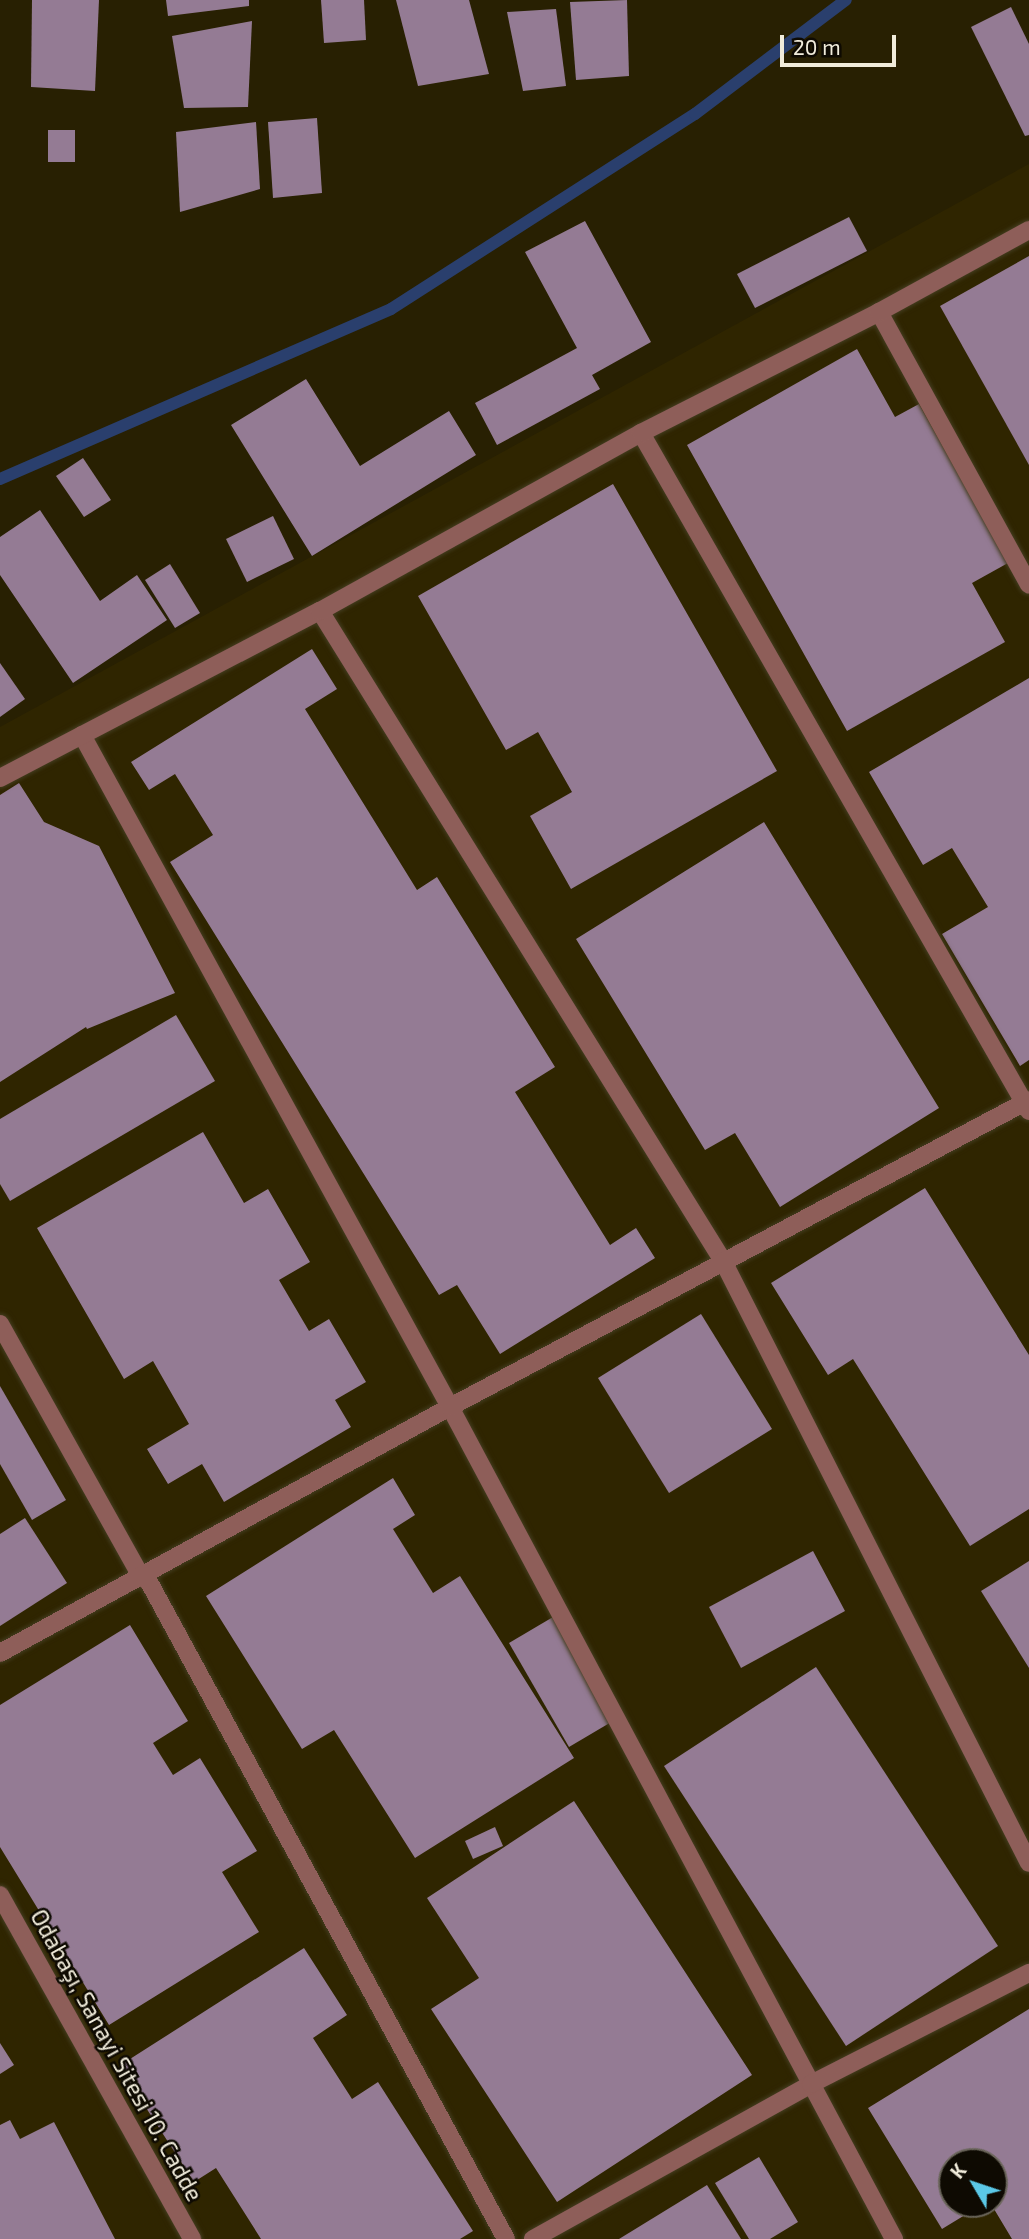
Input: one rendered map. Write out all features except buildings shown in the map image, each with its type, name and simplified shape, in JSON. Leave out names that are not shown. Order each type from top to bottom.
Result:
[{"type":"street","points":[[0,778],[320,611],[641,433],[879,312],[1029,230]]},
{"type":"street","points":[[879,312],[1029,585]]},
{"type":"street","points":[[0,1653],[723,1261],[1027,1104],[641,433]]},
{"type":"street","points":[[320,611],[723,1261],[1029,1863]]},
{"type":"street","points":[[82,735],[450,1407],[894,2239]]},
{"type":"street","points":[[0,1324],[141,1576],[156,1594],[506,2239]]},
{"type":"street","name":"Odabaşı, Sanayi Sitesi 10. Cadde","points":[[0,1895],[192,2239]]},
{"type":"street","points":[[533,2239],[811,2084],[1029,1973]]},
{"type":"shaded area","points":[[1029,164],[1029,2239],[0,2239],[0,727]]},
{"type":"waterway","points":[[0,479],[391,309],[695,114],[846,0]]}]
